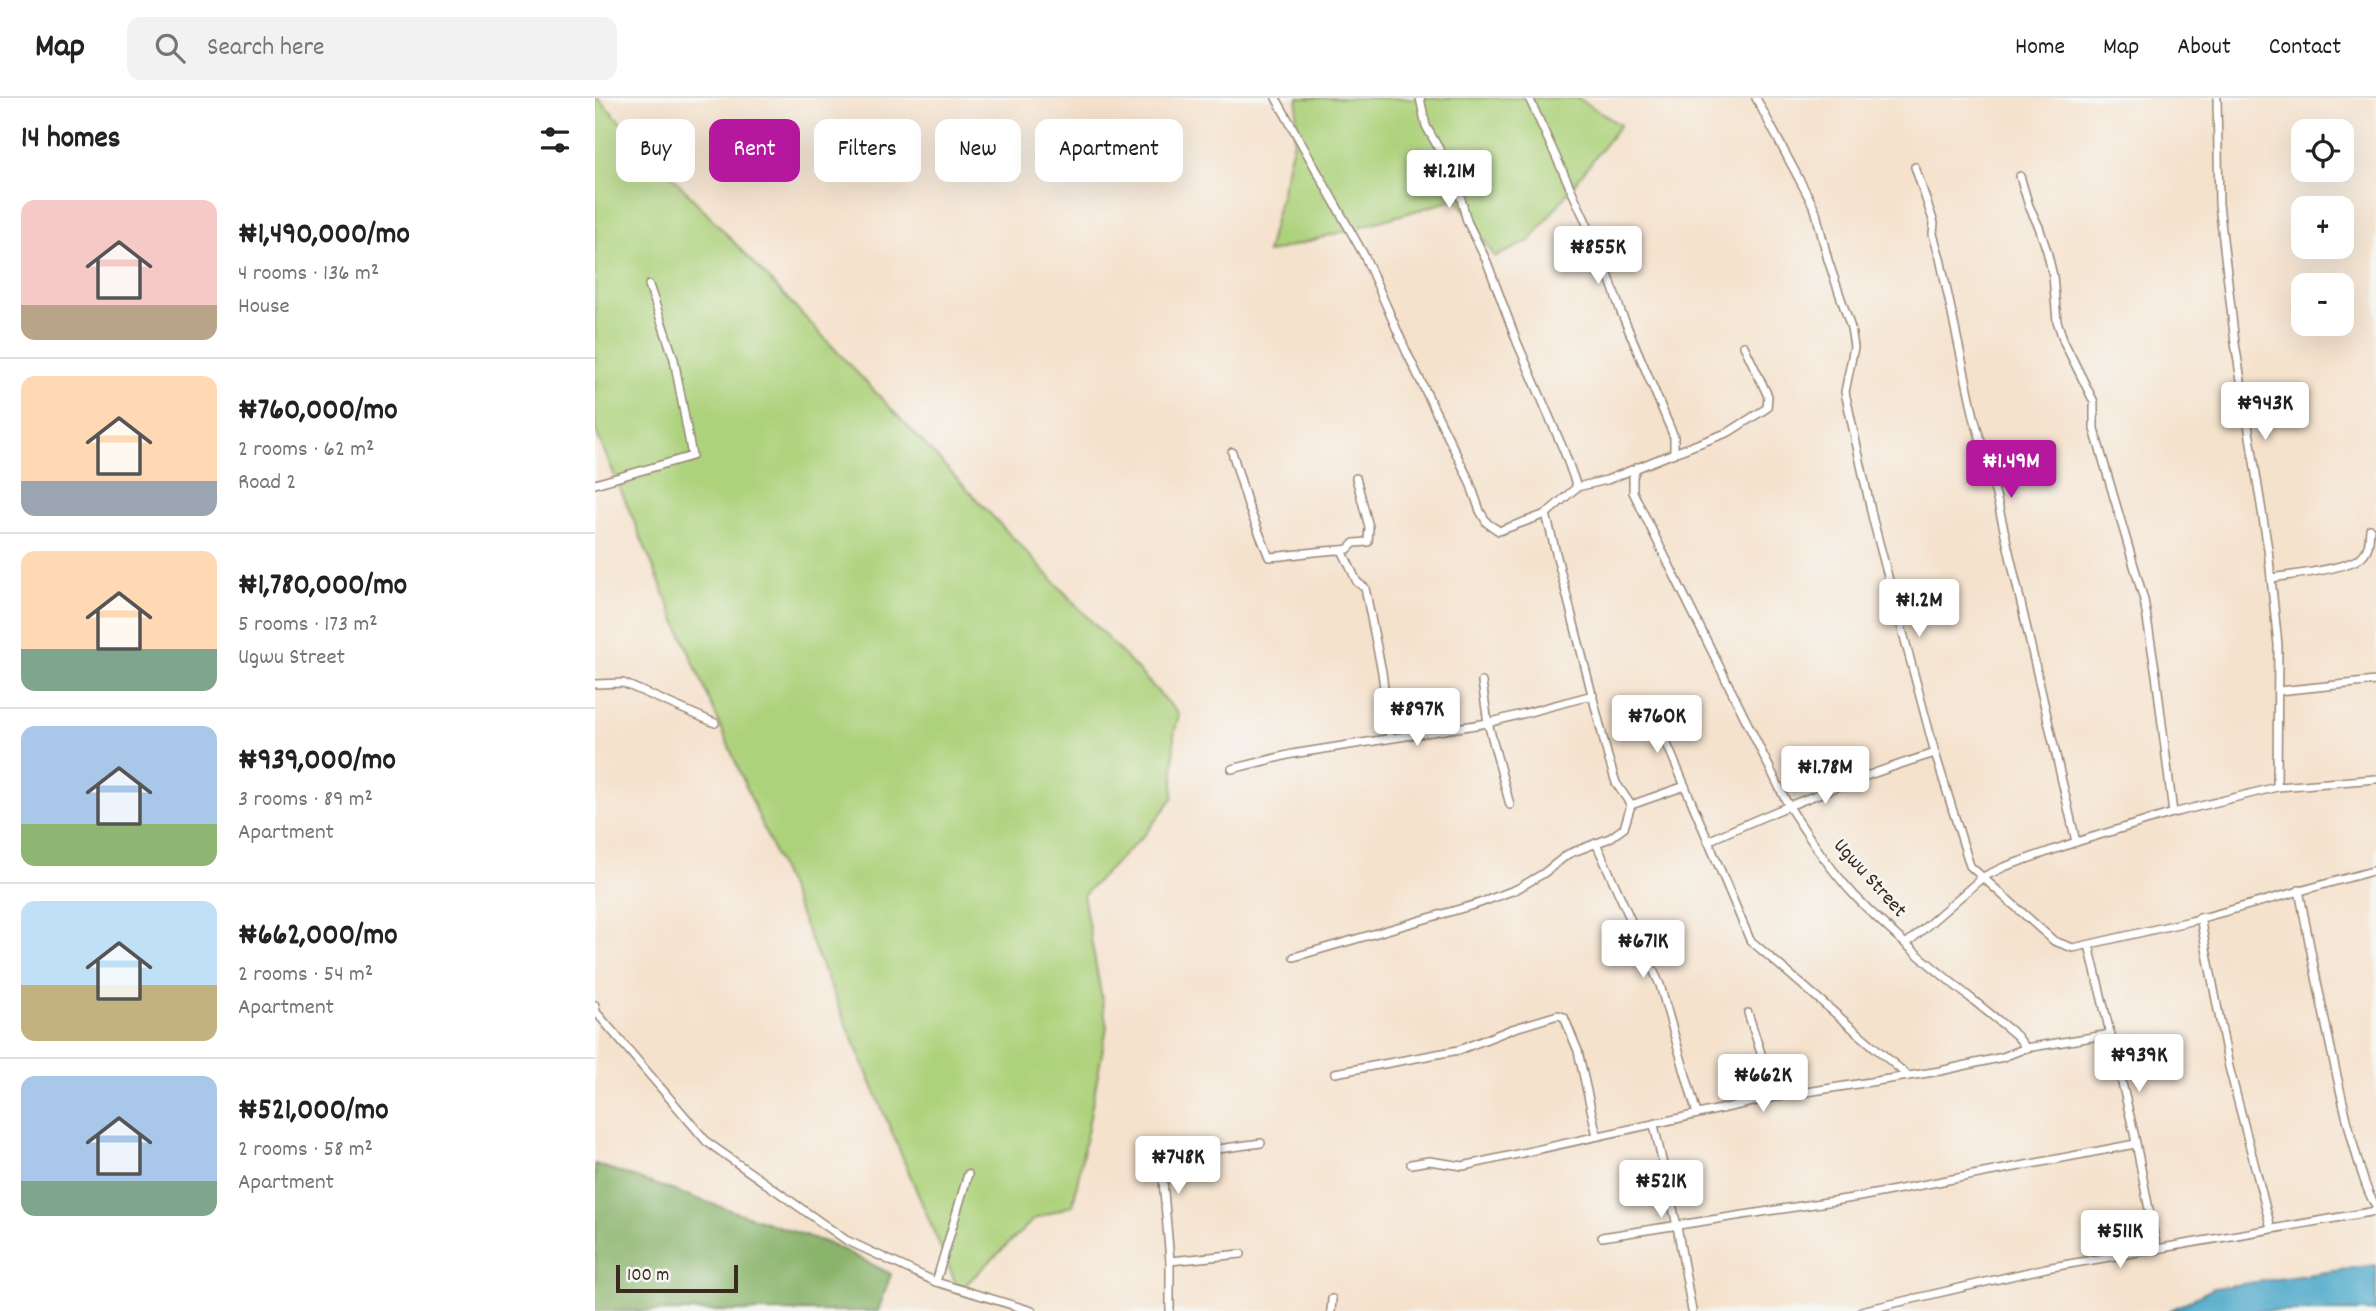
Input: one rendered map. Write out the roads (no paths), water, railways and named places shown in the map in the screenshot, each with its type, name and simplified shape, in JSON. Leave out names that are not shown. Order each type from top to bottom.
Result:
[{"type":"street","points":[[1276,98],[1371,268],[1407,353],[1469,480],[1480,511],[1487,523],[1499,531],[1546,514],[1577,487],[1607,480],[1729,432],[1767,408],[1768,396],[1744,346]]},
{"type":"street","points":[[1420,98],[1426,126],[1455,177],[1467,221],[1487,262],[1577,487]]},
{"type":"street","points":[[1529,98],[1603,259],[1621,312],[1674,437],[1674,453]]},
{"type":"street","points":[[1756,98],[1815,209],[1828,260],[1851,328],[1854,347],[1845,392],[1873,520],[1935,753],[1970,866],[2054,941],[2073,948],[2376,870]]},
{"type":"street","points":[[2217,98],[2219,204],[2235,343],[2271,578],[2278,645],[2277,787]]},
{"type":"street","points":[[1915,167],[1934,223],[1933,234],[1974,417],[1996,495],[2076,842]]},
{"type":"street","points":[[2020,176],[2047,251],[2053,276],[2057,321],[2064,342],[2094,402],[2094,429],[2144,600],[2173,813]]},
{"type":"street","points":[[595,484],[692,456],[674,359],[649,285]]},
{"type":"street","points":[[1233,452],[1249,508],[1269,557],[1294,556],[1324,550],[1348,550],[1354,543],[1368,542],[1369,527],[1356,478]]},
{"type":"street","name":"Ugwu Street","points":[[1637,467],[1633,477],[1633,492],[1788,805],[1813,843],[1854,895],[1906,944],[2017,1035],[2026,1048]]},
{"type":"street","points":[[1546,514],[1616,783],[1631,805]]},
{"type":"street","points":[[2271,578],[2347,565],[2362,557],[2369,546],[2370,529]]},
{"type":"street","points":[[1342,550],[1357,582],[1365,588],[1382,672],[1390,738]]},
{"type":"street","points":[[1482,681],[1488,723],[1510,805]]},
{"type":"street","points":[[2277,691],[2376,681]]},
{"type":"street","points":[[595,684],[623,682],[715,723]]},
{"type":"street","points":[[1232,769],[1292,754],[1488,723],[1593,695]]},
{"type":"street","points":[[1654,713],[1750,940],[1908,1076]]},
{"type":"street","points":[[1708,841],[1788,805],[1878,770],[1935,753]]},
{"type":"street","points":[[1906,944],[1983,877],[2076,842],[2173,813],[2277,787],[2376,779]]},
{"type":"street","points":[[1631,805],[1685,786]]},
{"type":"street","points":[[1294,957],[1477,904],[1517,889],[1568,854],[1610,838],[1624,828],[1631,805]]},
{"type":"street","points":[[1596,843],[1660,985],[1697,1114]]},
{"type":"street","points":[[2299,890],[2347,1117],[2362,1176],[2371,1200],[2376,1205]]},
{"type":"street","points":[[2200,917],[2228,1067],[2271,1228]]},
{"type":"street","points":[[2089,945],[2111,1034],[2157,1250]]},
{"type":"street","points":[[595,1005],[596,1012],[707,1142],[846,1240],[936,1282],[1033,1311]]},
{"type":"street","points":[[1748,1013],[1775,1097]]},
{"type":"street","points":[[1335,1073],[1459,1050],[1512,1029],[1558,1015],[1564,1017],[1578,1051],[1597,1136]]},
{"type":"street","points":[[1411,1164],[1429,1161],[1463,1166],[1775,1097],[1908,1076],[2003,1057],[2026,1048],[2111,1034]]},
{"type":"street","points":[[1654,1125],[1677,1226],[1692,1311]]},
{"type":"street","points":[[1170,1311],[1170,1261],[1161,1157],[1261,1143]]},
{"type":"street","points":[[1602,1237],[1859,1197],[2135,1144]]},
{"type":"street","points":[[936,1282],[968,1174]]},
{"type":"street","points":[[1861,1311],[2046,1268],[2376,1211]]},
{"type":"street","points":[[1170,1261],[1241,1254]]},
{"type":"street","points":[[1331,1311],[1332,1299]]},
{"type":"water","points":[[2376,1265],[2376,1311],[2169,1311],[2214,1288]]}]
